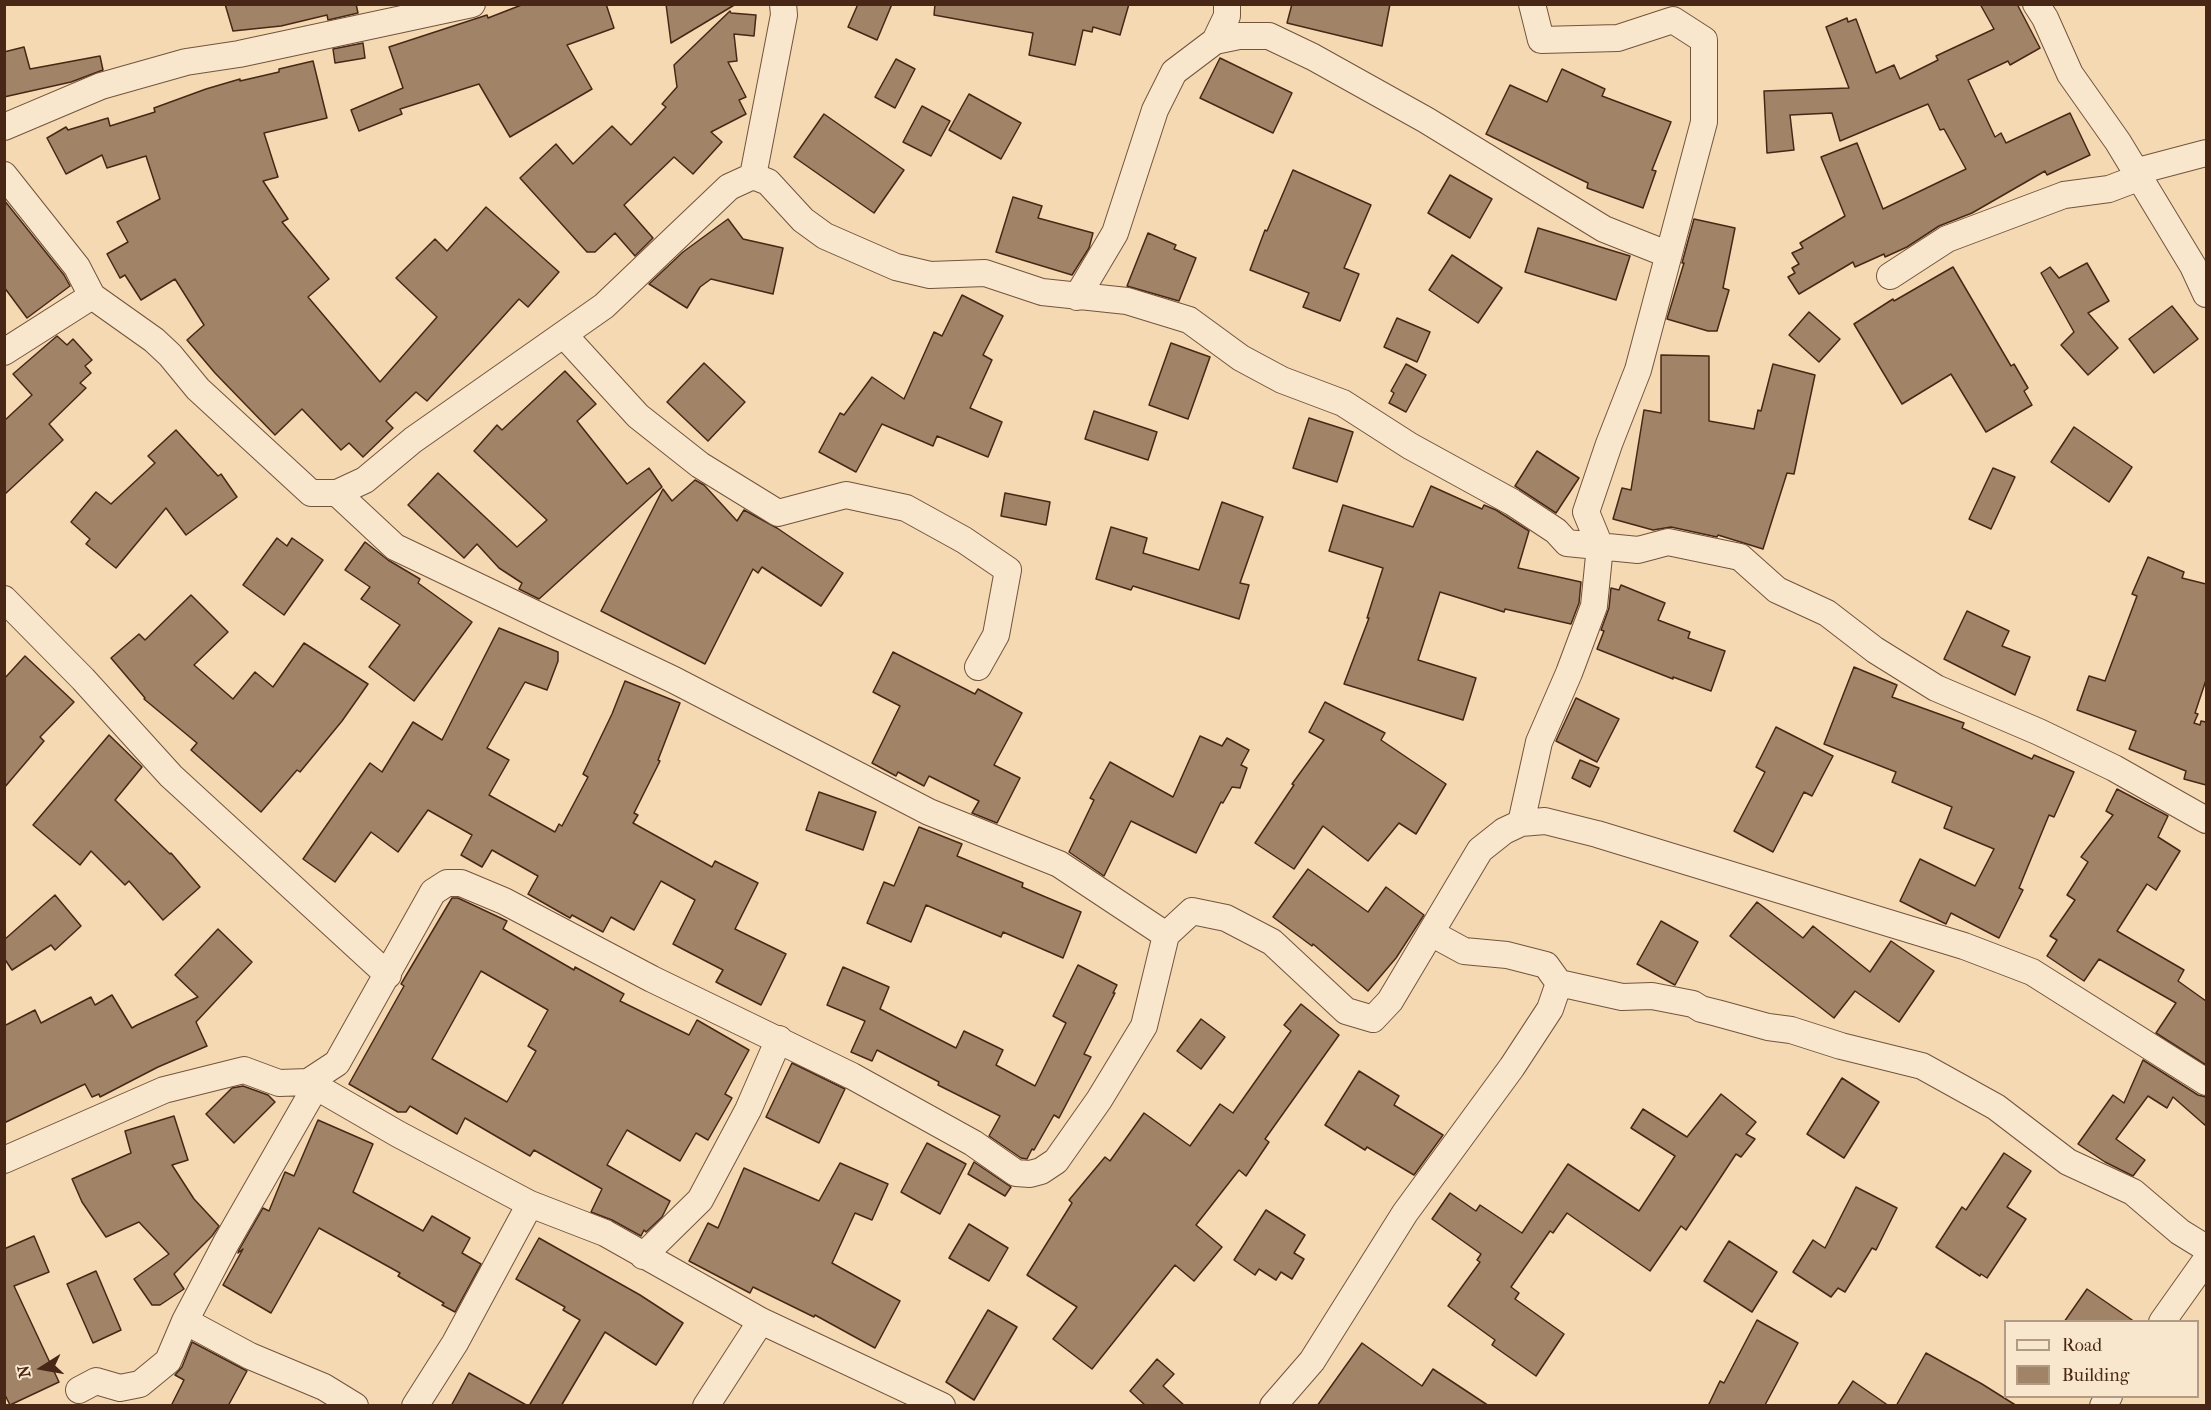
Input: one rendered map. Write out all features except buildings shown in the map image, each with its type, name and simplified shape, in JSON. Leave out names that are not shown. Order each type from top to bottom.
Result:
[{"type":"street","points":[[4,127],[101,86],[186,62],[239,54],[472,4]]},
{"type":"street","points":[[753,176],[784,15],[783,4]]},
{"type":"street","points":[[1204,4],[1227,10],[1215,41]]},
{"type":"street","points":[[1521,823],[1539,742],[1569,674],[1594,606],[1600,546],[1586,512],[1638,370],[1667,254],[1704,122],[1704,40],[1673,20],[1618,38],[1541,40],[1532,4]]},
{"type":"street","points":[[2036,4],[2045,18],[2070,74],[2118,142],[2193,266],[2206,294]]},
{"type":"street","points":[[1077,297],[1115,233],[1155,110],[1174,72],[1215,41],[1239,36],[1269,36],[1314,57],[1426,120],[1605,229],[1667,254]]},
{"type":"street","points":[[1890,276],[1947,239],[2064,195],[2109,189],[2136,175],[2206,153]]},
{"type":"street","points":[[4,175],[77,267],[92,297],[154,340],[170,355],[198,389],[311,493],[337,493],[365,480],[413,440],[604,306],[729,187],[753,176],[768,182],[803,220],[825,236],[896,267],[930,275],[985,273],[1042,292],[1127,301],[1189,320],[1241,358],[1282,380],[1343,403],[1410,446],[1512,502],[1556,531],[1567,543],[1638,550],[1668,542],[1740,557],[1777,590],[1827,613],[1875,650],[1936,688],[2039,732],[2104,763],[2206,820]]},
{"type":"street","points":[[4,352],[92,297]]},
{"type":"street","points":[[564,335],[638,416],[700,465],[778,513],[846,495],[906,507],[964,540],[1008,570],[996,635],[978,667]]},
{"type":"street","points":[[337,493],[395,547],[674,680],[928,812],[1059,864],[1166,935]]},
{"type":"street","points":[[4,599],[83,679],[171,776],[388,975]]},
{"type":"street","points":[[79,1390],[96,1381],[120,1388],[140,1384],[168,1361],[185,1322],[226,1243],[312,1084],[337,1063],[433,892],[447,883],[461,883],[504,901],[652,979],[852,1076],[963,1137],[1016,1173],[1030,1174],[1041,1171],[1056,1161],[1099,1100],[1144,1026],[1166,935],[1192,911],[1226,918],[1272,942],[1346,1011],[1373,1019],[1390,1000],[1480,850],[1504,831],[1521,823],[1545,821],[1597,834],[1964,946],[2032,972],[2206,1082]]},
{"type":"street","points":[[1431,933],[1464,951],[1508,955],[1546,965],[1559,983],[1622,997],[1652,996],[1692,1004],[1701,1009],[1768,1027],[1791,1030],[1841,1046],[1922,1066],[1996,1107],[2068,1162],[2133,1192],[2180,1232],[2206,1248]]},
{"type":"street","points":[[1273,1406],[1312,1361],[1405,1213],[1512,1067],[1550,1009],[1559,983]]},
{"type":"street","points":[[643,1256],[700,1200],[748,1110],[779,1039]]},
{"type":"street","points":[[4,1160],[154,1095],[176,1087],[244,1070],[279,1083],[312,1084],[398,1134],[530,1204],[605,1233],[761,1321],[942,1406]]},
{"type":"street","points":[[415,1406],[455,1343],[530,1204]]},
{"type":"street","points":[[2163,1320],[2206,1260]]},
{"type":"street","points":[[706,1406],[761,1321]]},
{"type":"street","points":[[185,1322],[250,1356],[324,1387],[355,1406]]}]
